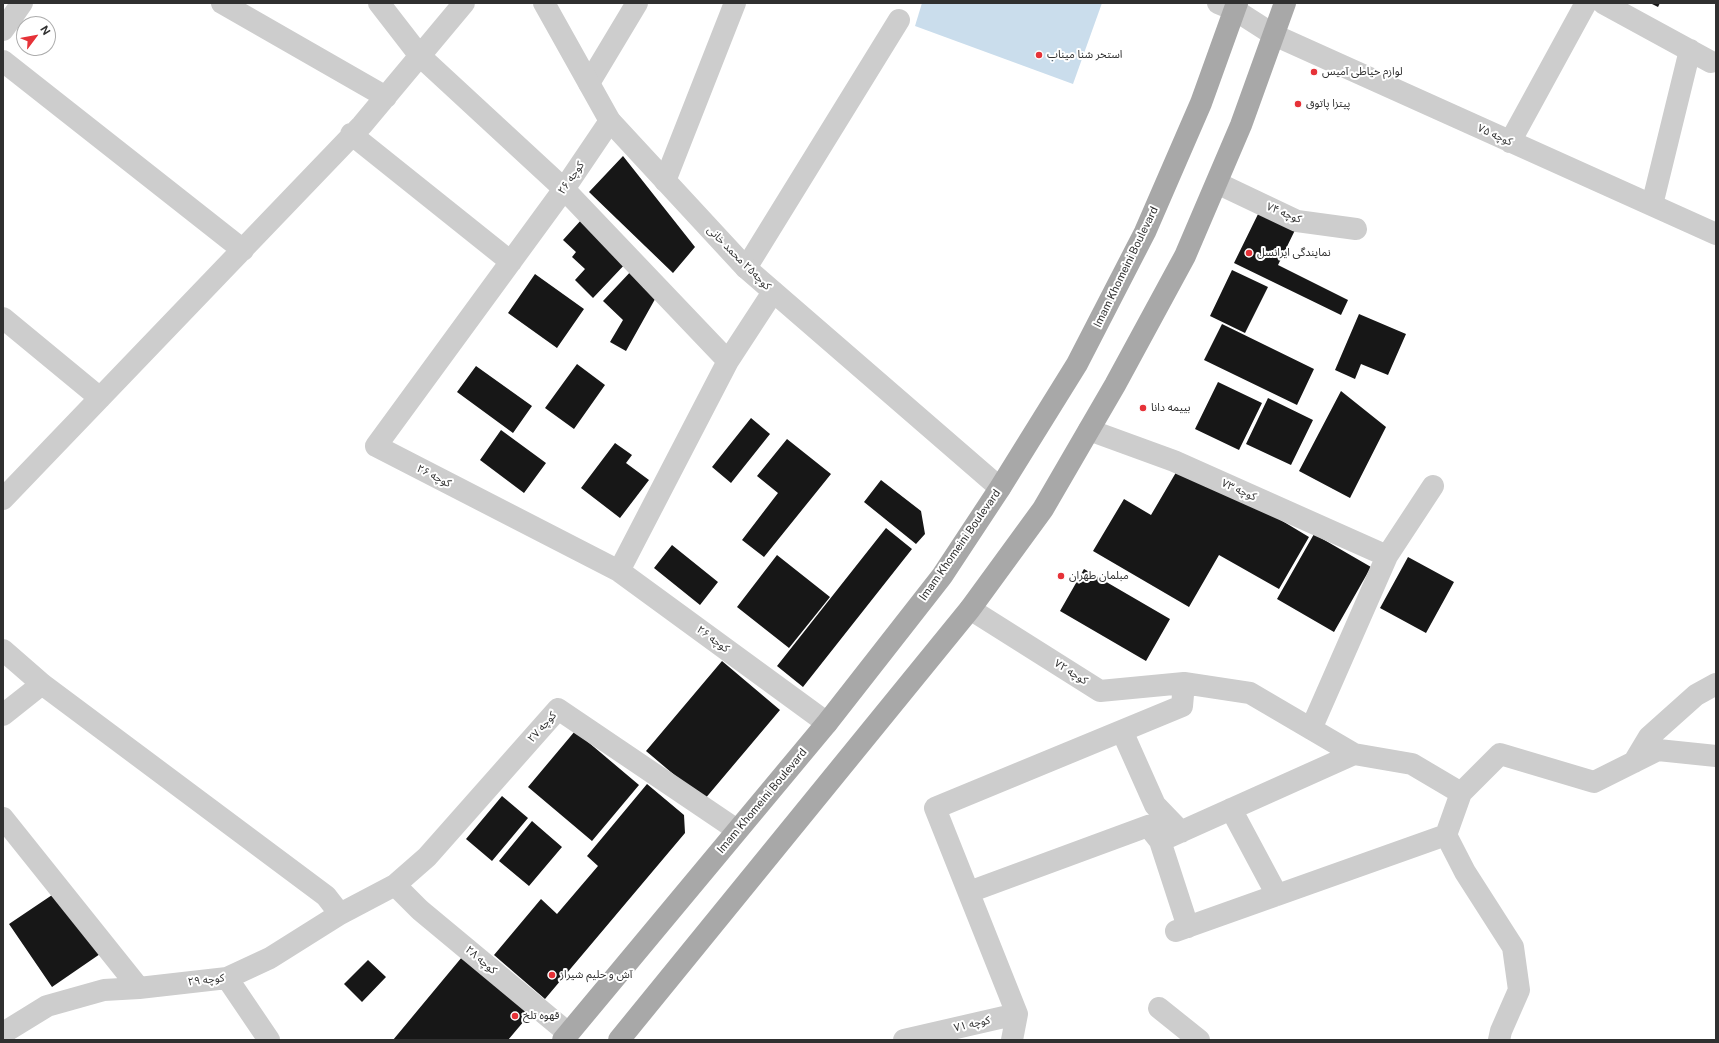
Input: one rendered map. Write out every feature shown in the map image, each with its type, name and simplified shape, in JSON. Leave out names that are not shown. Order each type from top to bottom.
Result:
[{"type":"main road","points":[[619,1040],[970,610],[1043,509],[1089,430],[1185,256],[1241,125],[1285,3]]},
{"type":"main road","name":"Imam Khomeini Boulevard","points":[[565,1037],[827,723],[942,576],[1000,488],[1077,364],[1145,232],[1201,103],[1230,6]]},
{"type":"street","points":[[3,30],[22,3]]},
{"type":"street","points":[[222,3],[386,97]]},
{"type":"street","points":[[379,3],[420,56],[564,189],[728,360]]},
{"type":"street","points":[[3,499],[243,250],[351,134],[362,125],[464,3]]},
{"type":"street","name":"کوچه۲۵ محمد خانی","points":[[544,3],[610,121],[746,268],[1000,488]]},
{"type":"street","points":[[589,83],[637,3]]},
{"type":"street","points":[[665,181],[735,3]]},
{"type":"street","points":[[1510,142],[1586,3]]},
{"type":"street","points":[[1603,3],[1711,62]]},
{"type":"street","name":"کوچه ۷۵","points":[[1230,6],[1274,35],[1716,234]]},
{"type":"street","points":[[746,268],[899,20]]},
{"type":"street","points":[[1652,205],[1690,50]]},
{"type":"street","points":[[3,61],[243,250]]},
{"type":"street","name":"کوچه ۲۶","points":[[610,121],[564,189],[376,446],[619,571],[827,723]]},
{"type":"street","points":[[351,134],[511,262]]},
{"type":"street","name":"کوچه ۷۴","points":[[1217,183],[1297,221],[1356,229]]},
{"type":"street","points":[[619,571],[728,360],[773,292]]},
{"type":"street","points":[[3,318],[100,398]]},
{"type":"street","name":"کوچه ۷۳","points":[[1089,430],[1174,461],[1387,556]]},
{"type":"street","points":[[1311,729],[1387,556],[1433,486]]},
{"type":"street","name":"کوچه ۷۲","points":[[970,610],[1100,691],[1184,683],[1250,693],[1354,754]]},
{"type":"street","points":[[3,650],[42,684],[326,896],[340,914]]},
{"type":"street","points":[[1012,1040],[1018,1014],[935,808],[1182,706],[1184,683]]},
{"type":"street","points":[[3,715],[42,684]]},
{"type":"street","points":[[1634,762],[1649,737],[1696,695],[1716,684]]},
{"type":"street","name":"کوچه ۲۷","points":[[395,885],[427,857],[558,709],[737,830]]},
{"type":"street","points":[[1122,731],[1155,804],[1181,832]]},
{"type":"street","points":[[1499,1040],[1501,1031],[1520,990],[1513,946],[1465,872],[1446,835],[1461,793],[1500,754],[1594,782],[1658,750],[1716,756]]},
{"type":"street","points":[[1160,841],[1354,754],[1412,764],[1461,793]]},
{"type":"street","points":[[1231,809],[1277,895]]},
{"type":"street","points":[[3,818],[139,988]]},
{"type":"street","points":[[969,892],[1148,826],[1160,841],[1182,929],[1446,835]]},
{"type":"street","name":"کوچه ۲۹","points":[[4,1030],[47,1006],[104,990],[139,988],[227,978],[270,958],[340,914],[395,885]]},
{"type":"street","name":"کوچه ۲۸","points":[[395,885],[420,910],[565,1037]]},
{"type":"street","points":[[227,978],[269,1040]]},
{"type":"street","points":[[1159,1008],[1199,1040]]},
{"type":"street","name":"کوچه ۷۱","points":[[904,1040],[1018,1014]]},
{"type":"water","name":"استخر شنا میناب","points":[[922,3],[1102,3],[1073,84],[915,26]]},
{"type":"building","points":[[1650,3],[1660,3],[1658,7]]},
{"type":"building","points":[[623,156],[695,247],[673,273],[589,192]]},
{"type":"building","points":[[1261,208],[1297,226],[1278,265],[1348,300],[1341,315],[1234,263]]},
{"type":"building","points":[[582,219],[628,261],[593,298],[575,280],[585,269],[572,257],[576,252],[563,240]]},
{"type":"building","points":[[634,268],[659,292],[626,351],[610,342],[623,320],[603,301]]},
{"type":"building","points":[[1232,270],[1268,287],[1245,333],[1210,316]]},
{"type":"building","points":[[535,274],[584,309],[557,348],[508,313]]},
{"type":"building","points":[[1359,314],[1406,334],[1388,375],[1361,364],[1355,379],[1335,370]]},
{"type":"building","points":[[1222,324],[1314,369],[1297,405],[1204,360]]},
{"type":"building","points":[[577,364],[605,385],[574,429],[545,408]]},
{"type":"building","points":[[476,366],[532,406],[513,433],[457,392]]},
{"type":"building","points":[[1218,382],[1262,403],[1239,450],[1195,429]]},
{"type":"building","points":[[1341,391],[1386,427],[1350,498],[1299,471]]},
{"type":"building","points":[[1268,398],[1313,420],[1291,465],[1246,444]]},
{"type":"building","points":[[751,418],[770,434],[731,483],[712,467]]},
{"type":"building","points":[[501,430],[546,463],[524,493],[480,460]]},
{"type":"building","points":[[787,439],[831,474],[764,557],[742,540],[778,493],[757,476]]},
{"type":"building","points":[[615,443],[632,455],[626,463],[649,480],[620,518],[581,488]]},
{"type":"building","points":[[1178,469],[1249,501],[1309,537],[1279,589],[1219,555],[1189,607],[1093,551],[1124,499],[1151,515]]},
{"type":"building","points":[[881,480],[921,511],[925,534],[916,544],[864,502]]},
{"type":"building","points":[[886,528],[912,549],[803,687],[777,666]]},
{"type":"building","points":[[1314,534],[1371,567],[1334,632],[1277,599]]},
{"type":"building","points":[[672,545],[718,582],[700,605],[654,568]]},
{"type":"building","points":[[777,555],[830,597],[789,648],[737,607]]},
{"type":"building","points":[[1408,557],[1454,582],[1426,633],[1380,608]]},
{"type":"building","points":[[1084,569],[1170,619],[1146,661],[1060,611]]},
{"type":"building","points":[[722,661],[780,710],[704,800],[646,751]]},
{"type":"building","points":[[575,731],[639,785],[592,841],[528,787]]},
{"type":"building","points":[[647,784],[684,815],[685,833],[545,999],[494,955],[541,899],[557,914],[598,866],[587,856]]},
{"type":"building","points":[[502,796],[528,818],[492,861],[466,839]]},
{"type":"building","points":[[532,821],[562,847],[529,886],[499,861]]},
{"type":"building","points":[[58,891],[100,954],[52,987],[9,924]]},
{"type":"building","points":[[462,957],[530,1014],[508,1040],[393,1040]]},
{"type":"building","points":[[368,960],[386,977],[362,1002],[344,984]]},
{"type":"place","name":"استخر شنا میناب","points":[[1039,55]]},
{"type":"place","name":"لوازم خیاطی آمیس","points":[[1314,72]]},
{"type":"place","name":"پیتزا پاتوق","points":[[1298,104]]},
{"type":"place","name":"نمایندگی ایرانسل","points":[[1249,253]]},
{"type":"place","name":"بییمه دانا","points":[[1143,408]]},
{"type":"place","name":"مبلمان طهران","points":[[1061,576]]},
{"type":"place","name":"آش و حلیم شیراز","points":[[552,975]]},
{"type":"place","name":"قهوه تلخ","points":[[515,1016]]}]
